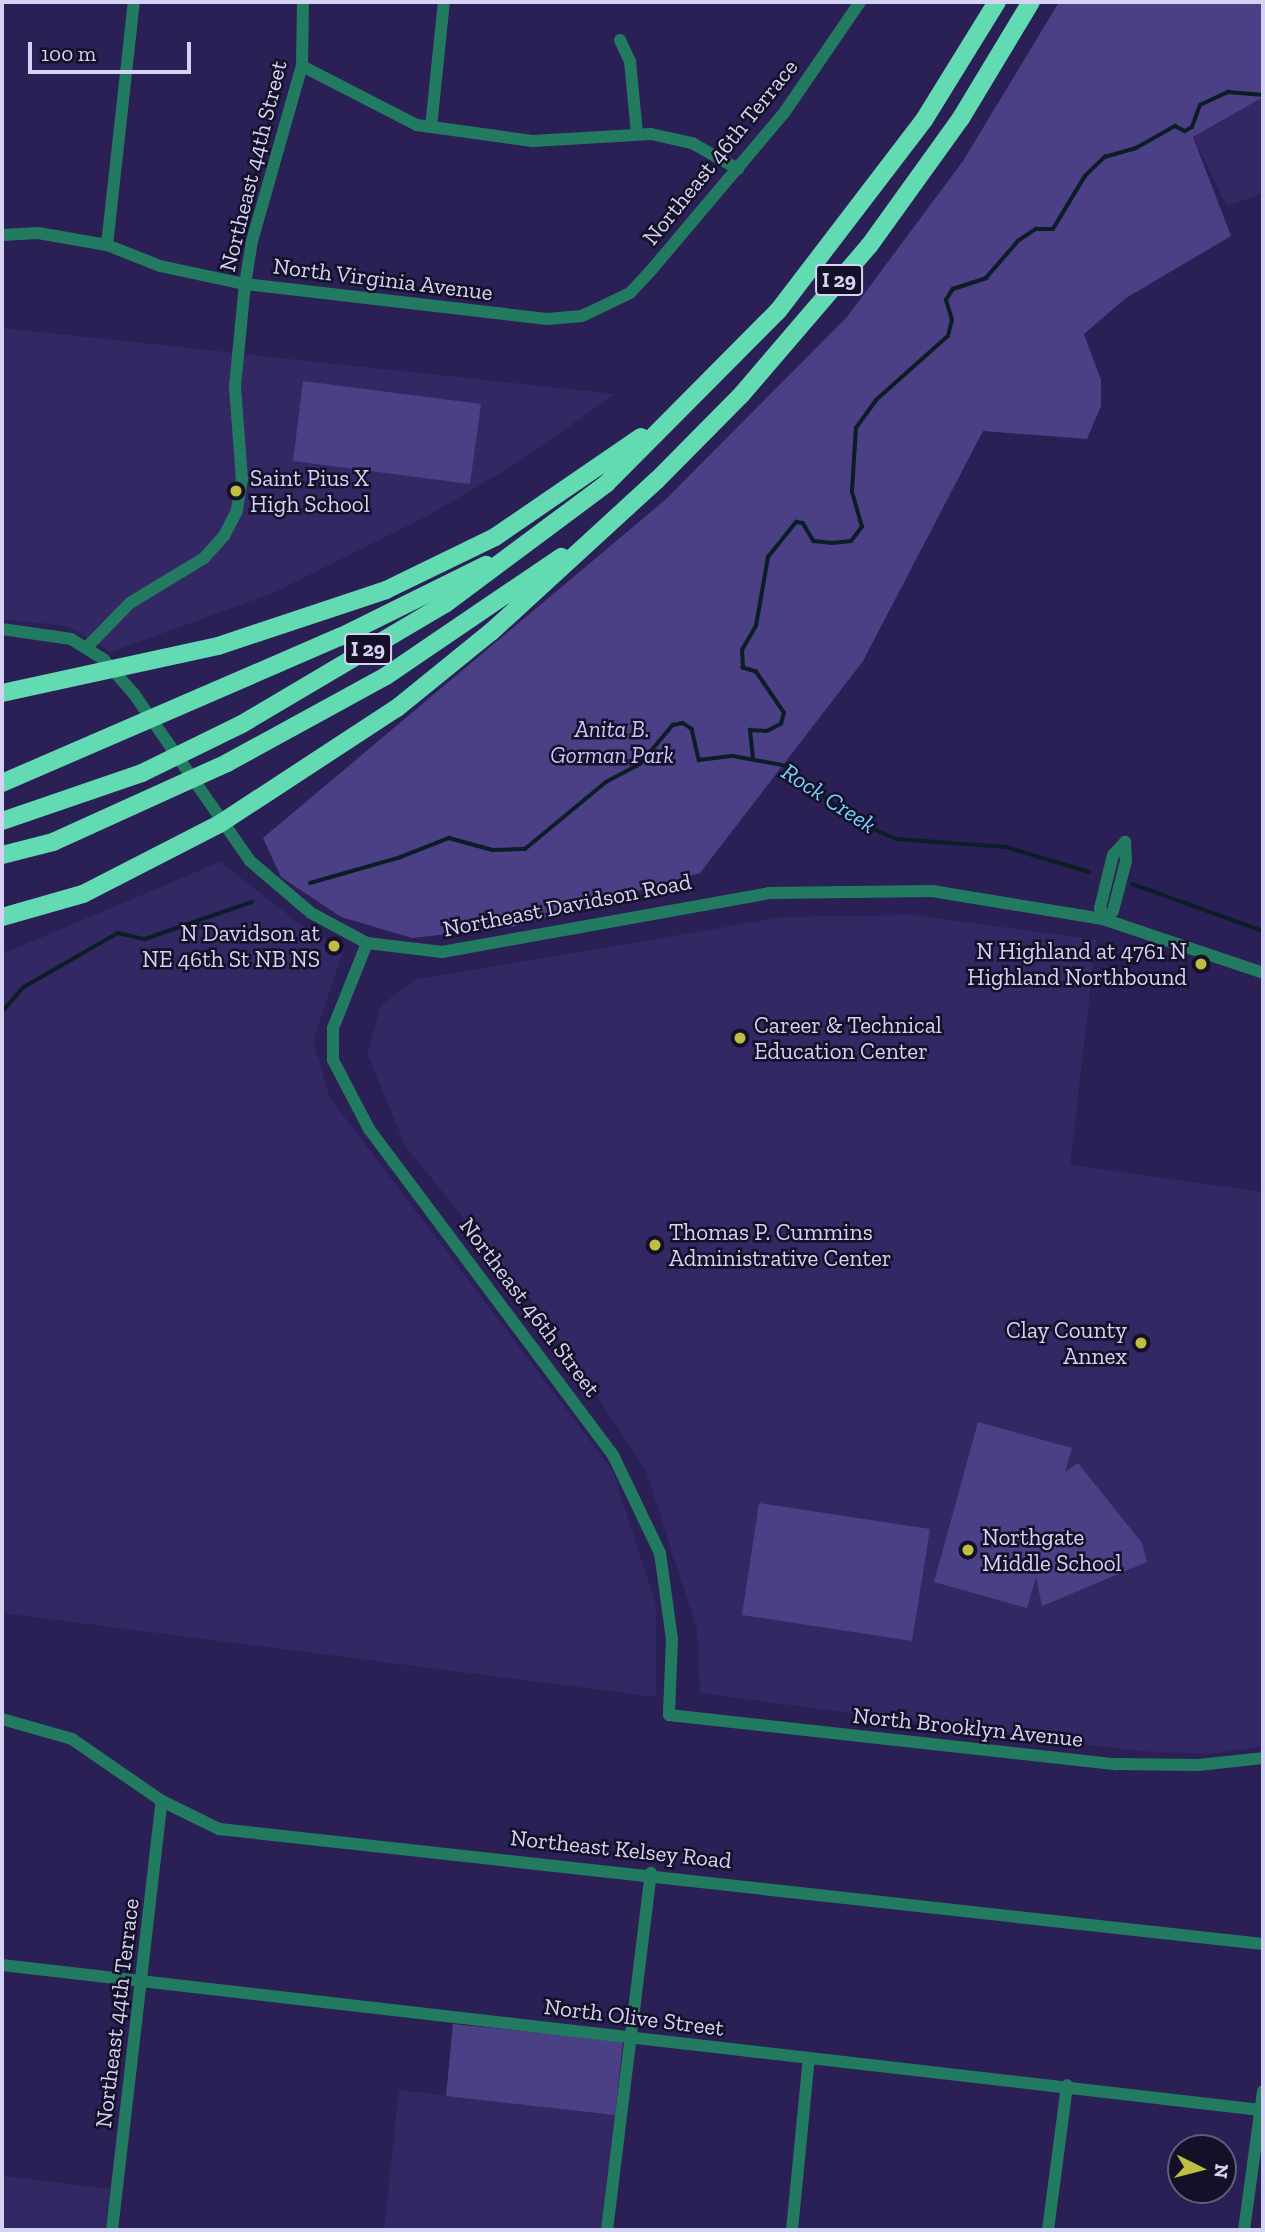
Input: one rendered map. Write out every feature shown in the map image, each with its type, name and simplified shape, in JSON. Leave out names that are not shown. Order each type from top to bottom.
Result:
[{"type":"highway","name":"I 29","points":[[2,821],[142,773],[242,724],[433,611],[518,553],[606,484],[778,311],[857,213],[924,120],[998,2]]},
{"type":"highway","name":"I 29","points":[[2,855],[53,842],[158,798],[227,763],[386,676],[608,527],[742,394],[869,246],[961,118],[1031,2]]},
{"type":"highway","points":[[2,693],[275,630],[440,565],[495,537],[676,413]]},
{"type":"highway","points":[[2,917],[83,894],[221,823],[397,708],[608,527]]},
{"type":"highway","points":[[2,783],[149,721],[518,553]]},
{"type":"highway","points":[[2,867],[53,842]]},
{"type":"street","points":[[107,244],[134,2]]},
{"type":"street","name":"Northeast 44th Street","points":[[87,647],[130,603],[204,558],[231,523],[242,486],[235,386],[245,284],[253,241],[302,66],[303,2]]},
{"type":"street","points":[[431,127],[444,2]]},
{"type":"street","name":"Northeast 46th Terrace","points":[[597,311],[630,293],[738,169],[784,113],[860,2]]},
{"type":"street","points":[[620,40],[630,61],[638,134]]},
{"type":"street","points":[[302,66],[369,104],[431,127],[533,141],[638,134],[692,143],[738,169]]},
{"type":"street","name":"North Virginia Avenue","points":[[2,235],[38,233],[107,244],[160,266],[245,284],[547,319],[597,311]]},
{"type":"street","name":"Northeast Davidson Road","points":[[2,629],[71,639],[87,647],[134,694],[149,721],[221,823],[274,885],[311,913],[367,943],[442,952],[483,948],[708,900],[815,890],[932,891],[1102,919],[1263,973]]},
{"type":"street","points":[[1125,842],[1126,860],[1113,911],[1102,919],[1100,908],[1113,855],[1125,842]]},
{"type":"street","name":"Northeast 46th Street","points":[[367,943],[333,1028],[333,1060],[369,1129],[613,1455],[660,1553],[672,1639],[669,1715]]},
{"type":"street","name":"North Brooklyn Avenue","points":[[669,1715],[1116,1764],[1198,1765],[1263,1758]]},
{"type":"street","name":"Northeast Kelsey Road","points":[[2,1719],[72,1739],[162,1801],[219,1829],[650,1873],[1263,1944]]},
{"type":"street","name":"Northeast 44th Terrace","points":[[112,2230],[144,1980],[162,1801]]},
{"type":"street","points":[[607,2230],[650,1873]]},
{"type":"street","name":"North Olive Street","points":[[2,1965],[631,2038],[1067,2085],[1261,2110]]},
{"type":"street","points":[[792,2230],[809,2058]]},
{"type":"street","points":[[1048,2230],[1067,2085]]},
{"type":"street","points":[[1244,2230],[1263,2091]]},
{"type":"shaded area","points":[[1263,97],[1263,193],[1227,206],[1193,136]]},
{"type":"shaded area","name":"Saint Pius X High School","points":[[2,328],[615,394],[514,465],[427,516],[275,592],[111,652],[68,626],[2,619]]},
{"type":"shaded area","points":[[220,862],[308,930],[344,948],[313,1041],[330,1098],[613,1471],[656,1605],[656,1697],[2,1613],[2,954]]},
{"type":"shaded area","points":[[913,915],[1096,940],[1070,1165],[1263,1192],[1263,1746],[1210,1754],[1138,1751],[700,1693],[697,1629],[646,1471],[550,1324],[406,1147],[367,1053],[381,1006],[414,980],[784,917]]},
{"type":"shaded area","points":[[399,2090],[615,2115],[601,2230],[384,2230]]},
{"type":"shaded area","points":[[2,2176],[110,2189],[105,2230],[2,2230]]},
{"type":"green space","name":"Anita B. Gorman Park","points":[[1059,2],[1263,2],[1263,97],[1193,137],[1231,236],[1126,298],[1084,334],[1101,380],[1101,406],[1087,439],[983,431],[863,661],[700,873],[512,927],[412,938],[341,917],[281,877],[263,838],[665,500],[847,317],[963,161]]},
{"type":"green space","points":[[303,381],[481,404],[470,484],[293,461]]},
{"type":"green space","points":[[978,1422],[1072,1448],[1065,1472],[1078,1463],[1142,1543],[1147,1562],[1042,1606],[1036,1577],[1027,1608],[934,1582]]},
{"type":"green space","points":[[759,1503],[930,1529],[912,1641],[742,1615]]},
{"type":"green space","points":[[453,2024],[623,2041],[615,2115],[446,2096]]},
{"type":"waterway","points":[[753,759],[750,730],[767,731],[781,724],[784,713],[756,672],[743,668],[742,650],[756,626],[768,557],[796,522],[803,523],[814,541],[832,543],[851,541],[862,527],[852,491],[856,428],[876,400],[948,336],[952,320],[946,300],[953,289],[986,278],[1018,241],[1036,229],[1053,229],[1085,176],[1105,157],[1136,148],[1175,126],[1185,131],[1192,127],[1200,105],[1228,92],[1263,95]]},
{"type":"waterway","name":"Rock Creek","points":[[310,883],[401,857],[449,838],[493,850],[525,849],[606,782],[640,764],[673,725],[683,723],[692,729],[699,760],[733,756],[788,766],[852,819],[896,839],[1006,847],[1089,872]]},
{"type":"waterway","name":"Rock Creek","points":[[1132,884],[1263,931]]},
{"type":"waterway","name":"Rock Creek","points":[[2,1012],[24,987],[118,933],[145,939],[252,902]]},
{"type":"place","name":"Saint Pius X High School","points":[[236,491]]},
{"type":"place","name":"N Davidson at NE 46th St NB NS","points":[[334,946]]},
{"type":"place","name":"N Highland at 4761 N Highland Northbound","points":[[1201,964]]},
{"type":"place","name":"Career & Technical Education Center","points":[[740,1038]]},
{"type":"place","name":"Thomas P. Cummins Administrative Center","points":[[655,1245]]},
{"type":"place","name":"Clay County Annex","points":[[1141,1343]]},
{"type":"place","name":"Northgate Middle School","points":[[968,1550]]}]
